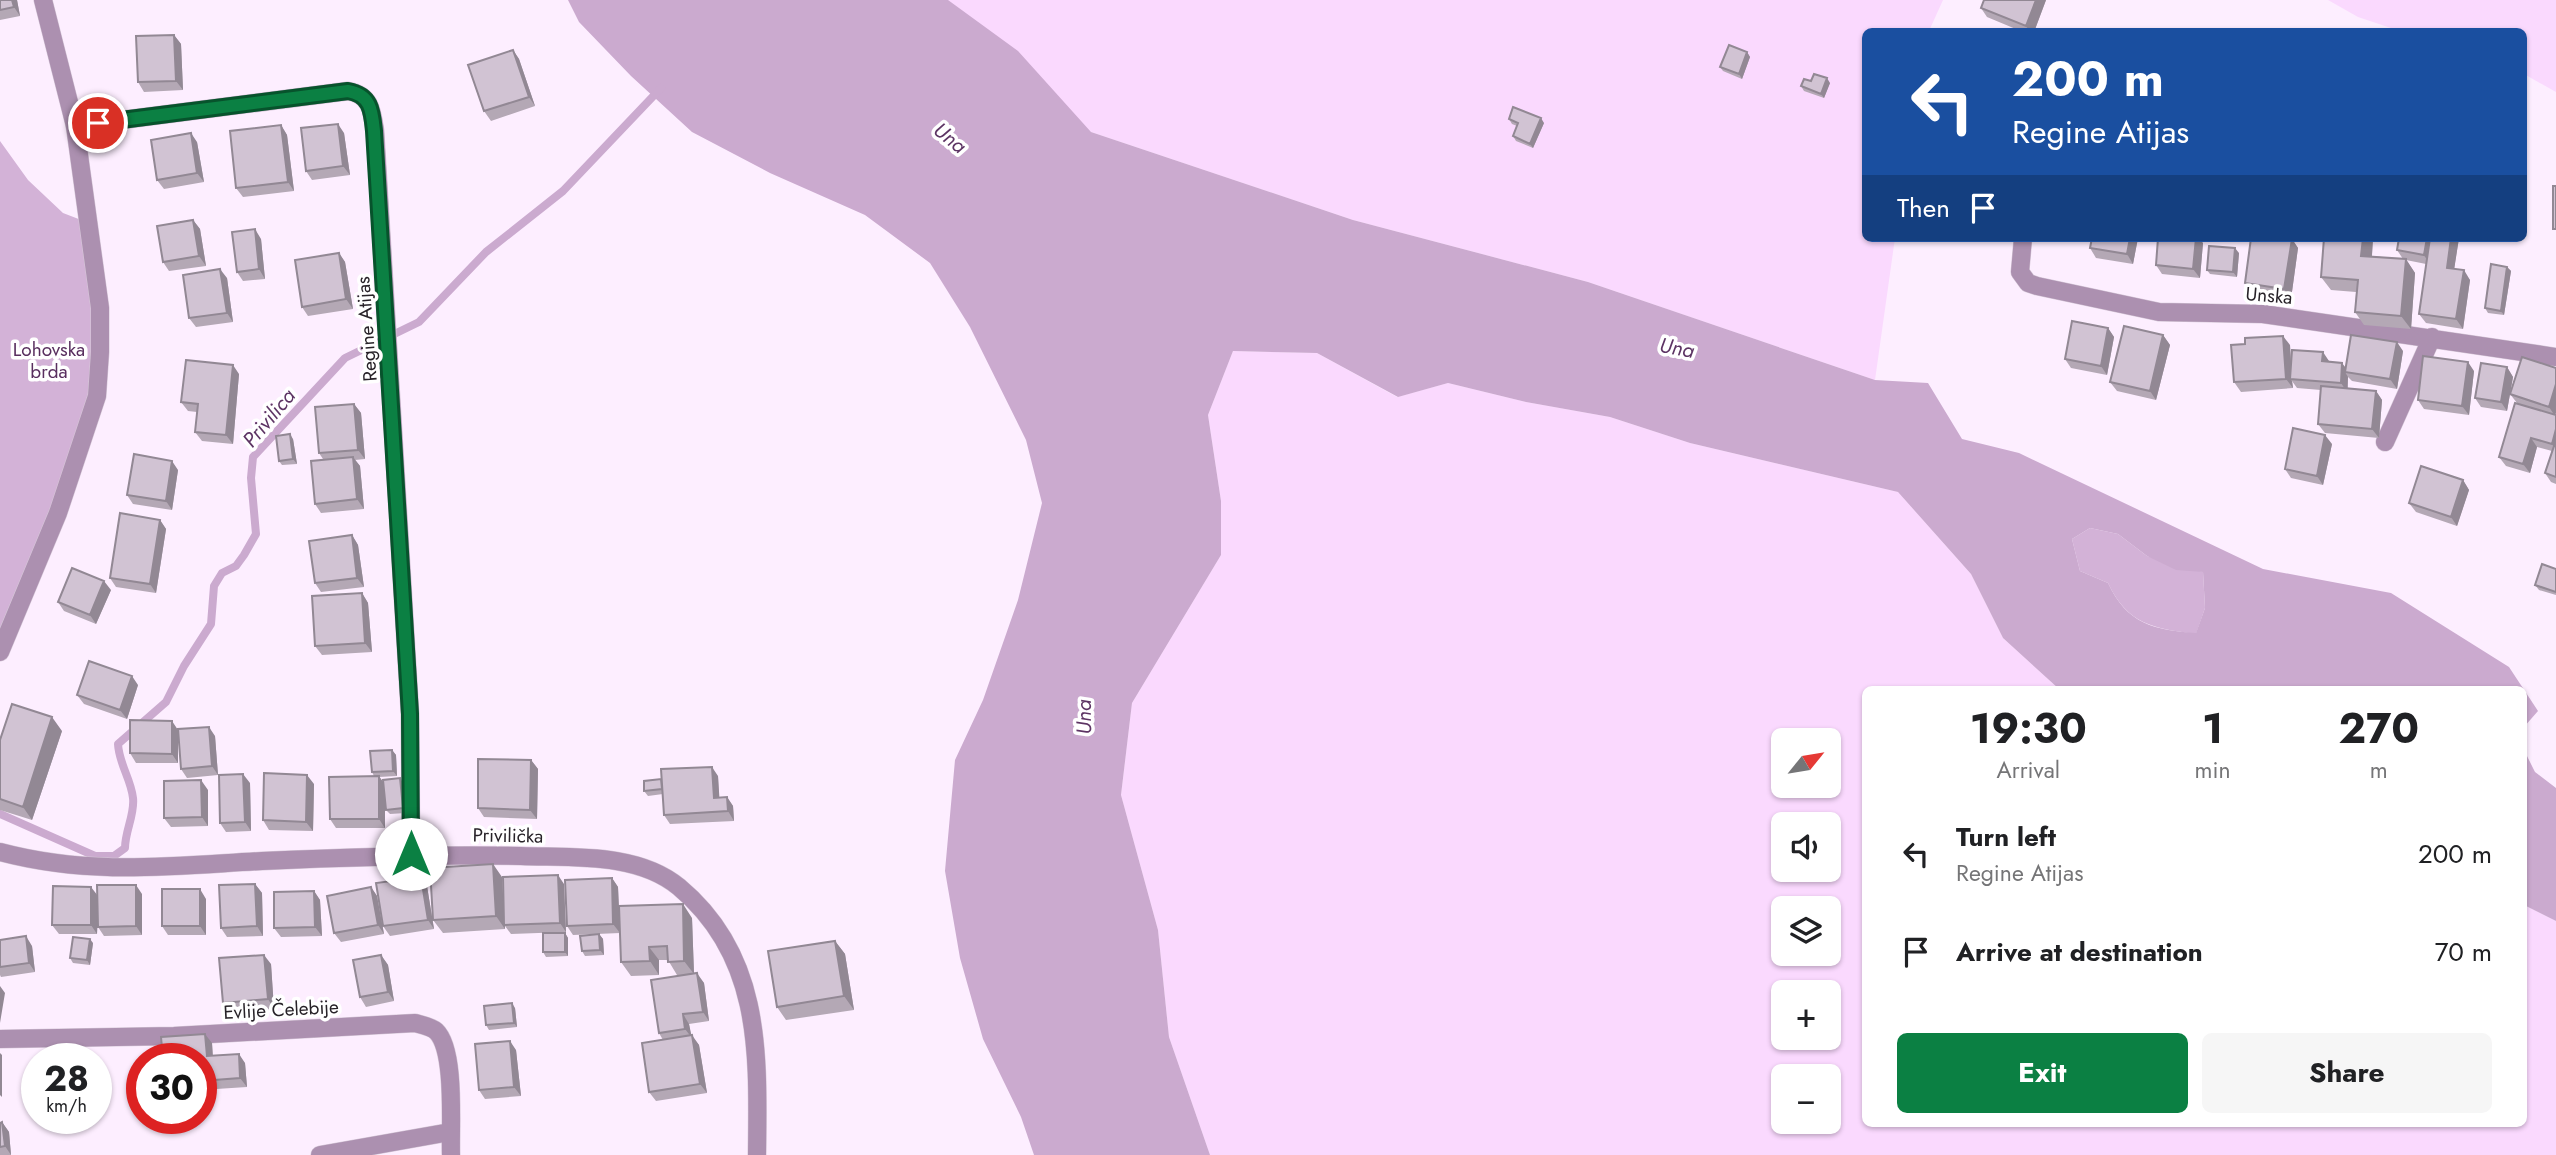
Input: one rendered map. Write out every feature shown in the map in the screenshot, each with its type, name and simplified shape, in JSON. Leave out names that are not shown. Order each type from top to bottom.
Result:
[{"type":"street","points":[[0,652],[58,513],[97,396],[100,309],[75,126],[43,0]]},
{"type":"street","name":"Regine Atijas","points":[[75,126],[348,91],[360,93],[368,100],[374,131],[410,714],[411,854]]},
{"type":"street","name":"Unska","points":[[2024,242],[2020,272],[2028,283],[2037,286],[2159,312],[2263,314],[2556,357]]},
{"type":"street","points":[[2385,442],[2432,337]]},
{"type":"street","name":"Privilička","points":[[0,852],[72,867],[411,854],[590,858],[636,866],[678,886],[704,913],[722,939],[749,999],[756,1033],[757,1155]]},
{"type":"street","name":"Evlije Čelebije","points":[[0,1039],[174,1036],[415,1023],[436,1031],[447,1054],[451,1155]]},
{"type":"street","points":[[320,1155],[450,1132]]},
{"type":"shaded area","points":[[938,0],[1943,0],[1930,28],[1862,28],[1862,242],[1894,242],[1875,380],[1588,282],[1353,220],[1091,132]]},
{"type":"shaded area","points":[[2328,0],[2556,0],[2556,92],[2527,76],[2527,28],[2391,28],[2358,17]]},
{"type":"shaded area","points":[[1233,351],[1317,353],[1397,397],[1448,383],[1526,402],[1610,417],[1690,443],[1898,492],[1971,574],[2003,638],[2056,686],[1862,686],[1862,1127],[2527,1127],[2527,906],[2556,921],[2556,1155],[1210,1155],[1169,1037],[1158,930],[1121,795],[1132,703],[1221,555],[1221,501],[1208,415]]},
{"type":"green space","name":"Lohovska brda","points":[[0,141],[28,180],[63,213],[89,223],[97,396],[0,649]]},
{"type":"green space","points":[[2090,528],[2118,534],[2147,556],[2203,572],[2205,608],[2196,634],[2143,622],[2124,608],[2108,583],[2080,571],[2072,539]]},
{"type":"water","name":"Una","points":[[568,0],[948,0],[1018,51],[1091,132],[1353,220],[1588,282],[1875,380],[1928,383],[1962,439],[2019,453],[2263,569],[2391,593],[2509,667],[2522,686],[2056,686],[2003,638],[1971,574],[1898,492],[1690,443],[1610,417],[1526,402],[1448,383],[1398,397],[1317,353],[1233,351],[1208,415],[1221,501],[1221,555],[1132,703],[1121,795],[1158,930],[1169,1037],[1210,1155],[1034,1155],[1021,1117],[983,1039],[960,958],[945,871],[955,760],[983,700],[1018,600],[1042,503],[1026,440],[970,327],[930,263],[865,215],[770,173],[692,132],[631,76],[579,22]],"holes":[[[2090,528],[2118,534],[2147,556],[2176,570],[2203,572],[2205,608],[2196,633],[2155,627],[2133,616],[2124,608],[2108,583],[2080,571],[2072,539]]]},
{"type":"water","points":[[2527,694],[2538,711],[2527,724]]},
{"type":"water","points":[[2527,756],[2535,772],[2556,788],[2556,921],[2527,906]]},
{"type":"building","points":[[0,0],[12,0],[14,7],[0,10]]},
{"type":"building","points":[[1984,0],[2036,0],[2026,26],[1981,8]]},
{"type":"building","points":[[174,35],[176,81],[138,82],[136,36]]},
{"type":"building","points":[[1729,45],[1747,52],[1739,74],[1720,67]]},
{"type":"building","points":[[513,50],[529,97],[484,111],[468,65]]},
{"type":"building","points":[[1814,74],[1827,78],[1821,94],[1801,86],[1804,79],[1811,81]]},
{"type":"building","points":[[1513,107],[1541,118],[1530,144],[1513,136],[1518,123],[1509,119]]},
{"type":"building","points":[[338,124],[343,166],[306,171],[301,128]]},
{"type":"building","points":[[281,125],[288,182],[236,188],[230,131]]},
{"type":"building","points":[[191,133],[197,173],[157,180],[151,140]]},
{"type":"building","points":[[2553,186],[2556,186],[2556,229],[2553,229]]},
{"type":"building","points":[[193,220],[199,256],[163,262],[157,226]]},
{"type":"building","points":[[255,229],[259,269],[237,272],[232,232]]},
{"type":"building","points":[[2091,242],[2129,242],[2127,254],[2090,248]]},
{"type":"building","points":[[2158,242],[2196,242],[2193,269],[2156,265]]},
{"type":"building","points":[[2250,242],[2292,242],[2284,289],[2245,283]]},
{"type":"building","points":[[2324,242],[2363,242],[2361,256],[2406,259],[2401,316],[2355,312],[2358,280],[2321,277]]},
{"type":"building","points":[[2398,242],[2426,242],[2424,255],[2397,250]]},
{"type":"building","points":[[2429,242],[2450,242],[2447,268],[2464,270],[2456,319],[2419,314]]},
{"type":"building","points":[[2209,246],[2235,248],[2233,272],[2207,270]]},
{"type":"building","points":[[339,253],[346,299],[302,307],[295,260]]},
{"type":"building","points":[[2491,264],[2507,267],[2501,311],[2485,308]]},
{"type":"building","points":[[220,269],[227,313],[189,318],[183,275]]},
{"type":"building","points":[[2072,321],[2108,328],[2101,366],[2065,359]]},
{"type":"building","points":[[2124,326],[2163,335],[2150,391],[2110,382]]},
{"type":"building","points":[[2351,335],[2397,342],[2390,379],[2345,372]]},
{"type":"building","points":[[2283,336],[2286,379],[2234,382],[2231,345],[2245,344],[2245,338]]},
{"type":"building","points":[[2292,350],[2323,352],[2322,361],[2342,363],[2341,383],[2290,379]]},
{"type":"building","points":[[2423,356],[2468,362],[2462,406],[2418,400]]},
{"type":"building","points":[[2522,357],[2556,368],[2556,384],[2549,407],[2510,394]]},
{"type":"building","points":[[186,360],[233,365],[226,435],[195,432],[198,404],[181,402]]},
{"type":"building","points":[[2481,363],[2507,367],[2501,402],[2475,398]]},
{"type":"building","points":[[2321,386],[2376,391],[2372,429],[2318,424]]},
{"type":"building","points":[[2515,403],[2556,415],[2552,444],[2531,438],[2523,464],[2499,457]]},
{"type":"building","points":[[354,404],[358,450],[319,453],[315,407]]},
{"type":"building","points":[[2293,428],[2325,435],[2317,476],[2285,469]]},
{"type":"building","points":[[290,434],[293,459],[279,461],[276,436]]},
{"type":"building","points":[[2556,440],[2556,477],[2545,473]]},
{"type":"building","points":[[134,454],[172,461],[166,501],[127,495]]},
{"type":"building","points":[[353,457],[357,499],[315,504],[311,461]]},
{"type":"building","points":[[2421,466],[2463,480],[2451,517],[2409,503]]},
{"type":"building","points":[[120,513],[160,520],[150,584],[110,578]]},
{"type":"building","points":[[352,535],[357,578],[315,583],[309,541]]},
{"type":"building","points":[[2542,564],[2556,569],[2556,592],[2535,585]]},
{"type":"building","points":[[72,568],[104,581],[90,615],[58,602]]},
{"type":"building","points":[[362,593],[365,643],[315,646],[312,596]]},
{"type":"building","points":[[89,661],[132,676],[120,710],[77,695]]},
{"type":"building","points":[[12,704],[52,717],[23,807],[0,799],[0,740]]},
{"type":"building","points":[[130,720],[172,721],[172,754],[130,753]]},
{"type":"building","points":[[209,727],[212,766],[181,769],[178,729]]},
{"type":"building","points":[[392,750],[393,771],[372,772],[370,751]]},
{"type":"building","points":[[478,759],[531,760],[530,810],[478,808]]},
{"type":"building","points":[[712,767],[714,798],[727,797],[728,811],[664,815],[661,769]]},
{"type":"building","points":[[264,773],[307,775],[306,822],[263,820]]},
{"type":"building","points":[[243,774],[245,822],[220,823],[219,775]]},
{"type":"building","points":[[379,776],[379,819],[330,819],[329,777]]},
{"type":"building","points":[[400,778],[403,808],[386,810],[383,780]]},
{"type":"building","points":[[661,779],[662,789],[644,791],[644,781]]},
{"type":"building","points":[[201,780],[202,817],[164,818],[164,781]]},
{"type":"building","points":[[493,864],[496,916],[433,920],[430,868]]},
{"type":"building","points":[[558,875],[560,923],[504,925],[503,877]]},
{"type":"building","points":[[421,877],[428,920],[383,926],[376,883]]},
{"type":"building","points":[[612,878],[613,924],[567,926],[565,880]]},
{"type":"building","points":[[255,884],[257,926],[221,928],[219,885]]},
{"type":"building","points":[[97,885],[136,885],[136,926],[98,927]]},
{"type":"building","points":[[53,886],[91,887],[91,925],[52,925]]},
{"type":"building","points":[[371,887],[378,925],[334,933],[327,896]]},
{"type":"building","points":[[162,889],[200,889],[200,926],[162,926]]},
{"type":"building","points":[[314,891],[315,927],[274,928],[274,892]]},
{"type":"building","points":[[683,904],[684,961],[668,962],[667,946],[649,947],[650,961],[621,962],[619,906]]},
{"type":"building","points":[[543,933],[565,933],[565,952],[543,952]]},
{"type":"building","points":[[599,934],[600,950],[582,951],[580,936]]},
{"type":"building","points":[[26,936],[29,963],[0,967],[0,940]]},
{"type":"building","points":[[73,937],[90,939],[87,960],[70,958]]},
{"type":"building","points":[[835,941],[844,996],[777,1007],[768,951]]},
{"type":"building","points":[[264,955],[268,999],[223,1003],[219,958]]},
{"type":"building","points":[[381,955],[388,992],[360,997],[353,960]]},
{"type":"building","points":[[697,973],[703,1012],[683,1014],[685,1029],[659,1033],[651,980]]},
{"type":"building","points":[[512,1003],[514,1023],[486,1025],[484,1006]]},
{"type":"building","points":[[205,1034],[206,1043],[162,1043],[161,1037]]},
{"type":"building","points":[[692,1035],[700,1084],[649,1092],[642,1043]]},
{"type":"building","points":[[510,1041],[514,1087],[479,1090],[475,1044]]},
{"type":"building","points":[[239,1054],[240,1078],[217,1080],[217,1055]]},
{"type":"building","points":[[2,1122],[5,1146],[0,1147],[0,1123]]},
{"type":"waterway","name":"Privilica","points":[[0,814],[95,856],[114,856],[125,848],[133,798],[118,744],[166,702],[184,666],[211,624],[214,586],[222,573],[236,566],[256,534],[251,478],[253,457],[345,358],[419,322],[486,252],[563,191],[661,88]]},
{"type":"route","points":[[98,123],[348,91],[360,93],[368,100],[374,131],[389,343],[410,714],[411,854]]}]
